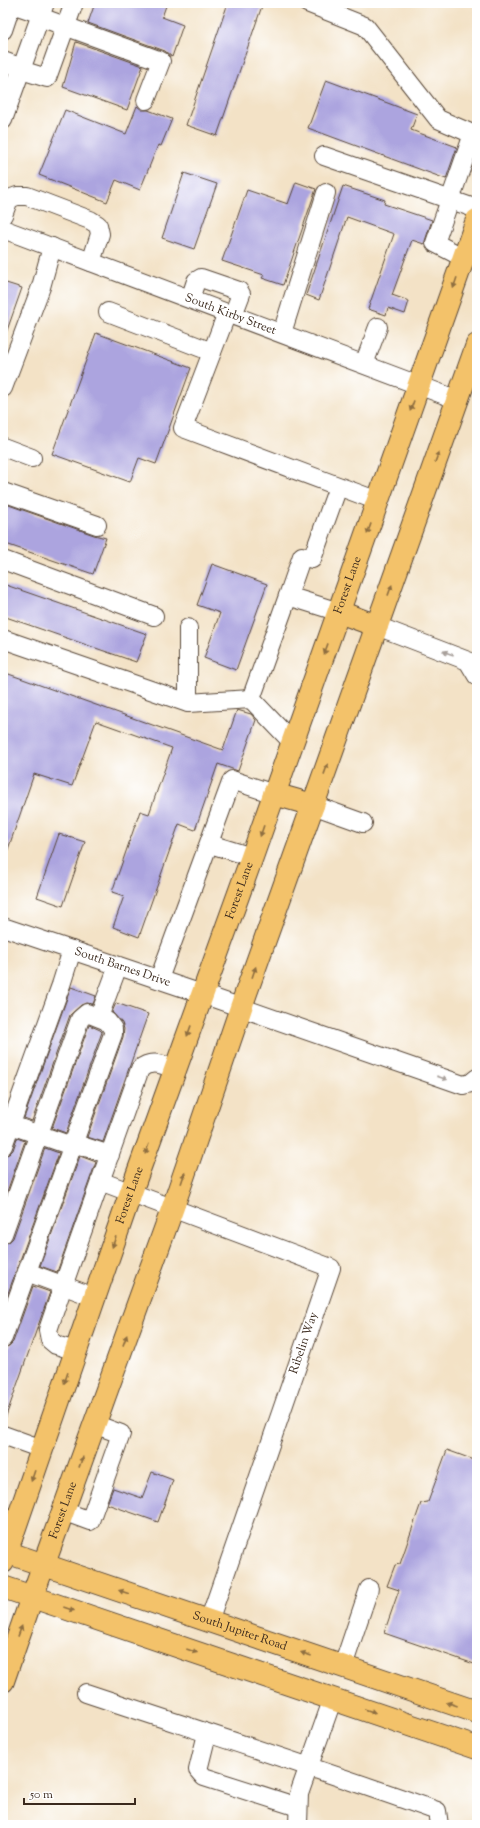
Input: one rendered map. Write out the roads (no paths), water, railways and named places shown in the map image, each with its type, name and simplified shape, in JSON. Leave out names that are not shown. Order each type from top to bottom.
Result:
[{"type":"main road","name":"Forest Lane","points":[[4,1555],[131,1192],[293,743],[477,220]]},
{"type":"main road","name":"Forest Lane","points":[[3,1681],[32,1596],[173,1207],[241,1009],[477,345]]},
{"type":"main road","points":[[339,612],[377,626]]},
{"type":"main road","points":[[274,794],[313,805]]},
{"type":"main road","name":"South Jupiter Road","points":[[4,1555],[44,1564],[477,1712]]},
{"type":"main road","points":[[3,1587],[477,1748]]},
{"type":"main road","points":[[333,1698],[343,1666]]},
{"type":"street","points":[[3,61],[15,75],[47,78],[74,3]]},
{"type":"street","points":[[307,3],[364,26],[438,120],[475,135],[450,199],[435,243],[464,258]]},
{"type":"street","points":[[3,30],[12,4],[42,11],[66,27],[161,61],[146,100]]},
{"type":"street","points":[[3,120],[15,75],[42,11]]},
{"type":"street","points":[[324,156],[477,209]]},
{"type":"street","points":[[282,333],[326,193]]},
{"type":"street","points":[[3,215],[9,199],[17,196],[27,196],[90,220],[98,225],[100,234],[91,262]]},
{"type":"street","name":"South Kirby Street","points":[[3,229],[458,400]]},
{"type":"street","points":[[3,388],[41,287],[52,247]]},
{"type":"street","points":[[190,299],[196,281],[201,278],[239,291],[241,294],[212,352],[183,428],[378,501]]},
{"type":"street","points":[[108,312],[212,352]]},
{"type":"street","points":[[364,364],[378,327]]},
{"type":"street","points":[[3,447],[32,458]]},
{"type":"street","points":[[252,699],[302,556],[312,559],[338,487]]},
{"type":"street","points":[[3,492],[97,525]]},
{"type":"street","points":[[3,560],[154,616]]},
{"type":"street","points":[[288,596],[339,612]]},
{"type":"street","points":[[377,626],[468,661],[477,676]]},
{"type":"street","points":[[188,628],[188,703]]},
{"type":"street","points":[[3,639],[188,703],[252,699]]},
{"type":"street","points":[[252,699],[293,743]]},
{"type":"street","points":[[159,979],[210,844],[232,780],[274,794]]},
{"type":"street","points":[[313,805],[363,823]]},
{"type":"street","points":[[210,844],[252,857]]},
{"type":"street","name":"South Barnes Drive","points":[[3,927],[159,979],[463,1086],[477,1078]]},
{"type":"street","points":[[3,1146],[61,985],[72,950]]},
{"type":"street","points":[[100,1017],[118,966]]},
{"type":"street","points":[[3,1234],[80,1019],[87,1013],[100,1017],[111,1025],[113,1029],[112,1034],[3,1338]]},
{"type":"street","points":[[76,1351],[56,1345],[50,1340],[48,1330],[62,1286],[140,1069],[144,1066],[155,1063],[176,1068]]},
{"type":"street","points":[[11,1125],[110,1155]]},
{"type":"street","name":"Ribelin Way","points":[[100,1181],[173,1207],[331,1268],[209,1621]]},
{"type":"street","points":[[27,1272],[94,1297]]},
{"type":"street","points":[[3,1435],[42,1449]]},
{"type":"street","points":[[343,1666],[369,1589]]},
{"type":"street","points":[[86,1693],[207,1734],[309,1766],[437,1811],[439,1825]]},
{"type":"street","points":[[298,1825],[299,1794],[333,1698]]},
{"type":"street","points":[[207,1734],[198,1770],[204,1777],[298,1807]]}]
